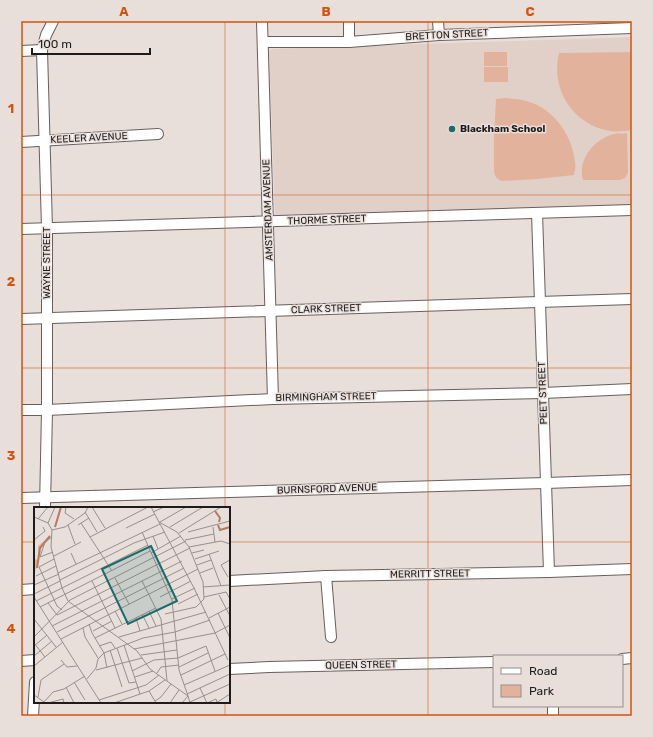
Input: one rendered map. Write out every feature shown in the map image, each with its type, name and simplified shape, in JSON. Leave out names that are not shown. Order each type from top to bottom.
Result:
[{"type":"street","name":"WAYNE STREET","points":[[45,503],[47,410],[47,229],[42,50],[52,21]]},
{"type":"street","name":"AMSTERDAM AVENUE","points":[[262,21],[273,399]]},
{"type":"street","points":[[349,21],[349,42]]},
{"type":"street","points":[[438,21],[439,35]]},
{"type":"street","points":[[527,32],[528,21]]},
{"type":"street","name":"BRETTON STREET","points":[[263,42],[349,42],[439,35],[632,28]]},
{"type":"street","points":[[21,51],[42,50]]},
{"type":"street","name":"KEELER AVENUE","points":[[21,142],[158,134]]},
{"type":"street","name":"THORME STREET","points":[[21,230],[632,210]]},
{"type":"street","name":"PEET STREET","points":[[537,213],[548,572]]},
{"type":"street","name":"CLARK STREET","points":[[21,319],[632,299]]},
{"type":"street","name":"BIRMINGHAM STREET","points":[[21,410],[273,399],[543,393],[632,389]]},
{"type":"street","name":"BURNSFORD AVENUE","points":[[21,498],[45,503],[632,480]]},
{"type":"street","name":"MERRITT STREET","points":[[230,580],[326,576],[632,569]]},
{"type":"street","points":[[326,576],[330,637]]},
{"type":"street","points":[[21,590],[34,589]]},
{"type":"street","points":[[21,661],[34,660]]},
{"type":"street","name":"QUEEN STREET","points":[[230,669],[493,662]]},
{"type":"street","points":[[33,716],[34,699]]},
{"type":"shaded area","name":"Blackham School","points":[[632,37],[632,205],[280,216],[275,214],[269,52],[272,49]]},
{"type":"green space","points":[[484,52],[507,52],[507,66],[484,66]]},
{"type":"green space","points":[[632,52],[632,130],[610,131],[585,121],[575,113],[561,92],[557,66],[559,53]]},
{"type":"green space","points":[[484,67],[508,67],[508,82],[484,82]]},
{"type":"green space","points":[[506,98],[532,103],[551,114],[565,131],[570,141],[575,165],[574,175],[502,181],[496,178],[494,172],[494,137],[496,99]]},
{"type":"green space","points":[[627,133],[628,173],[625,178],[620,180],[583,180],[582,165],[589,151],[594,145],[607,137]]},
{"type":"place","name":"Blackham School","points":[[452,129]]}]
